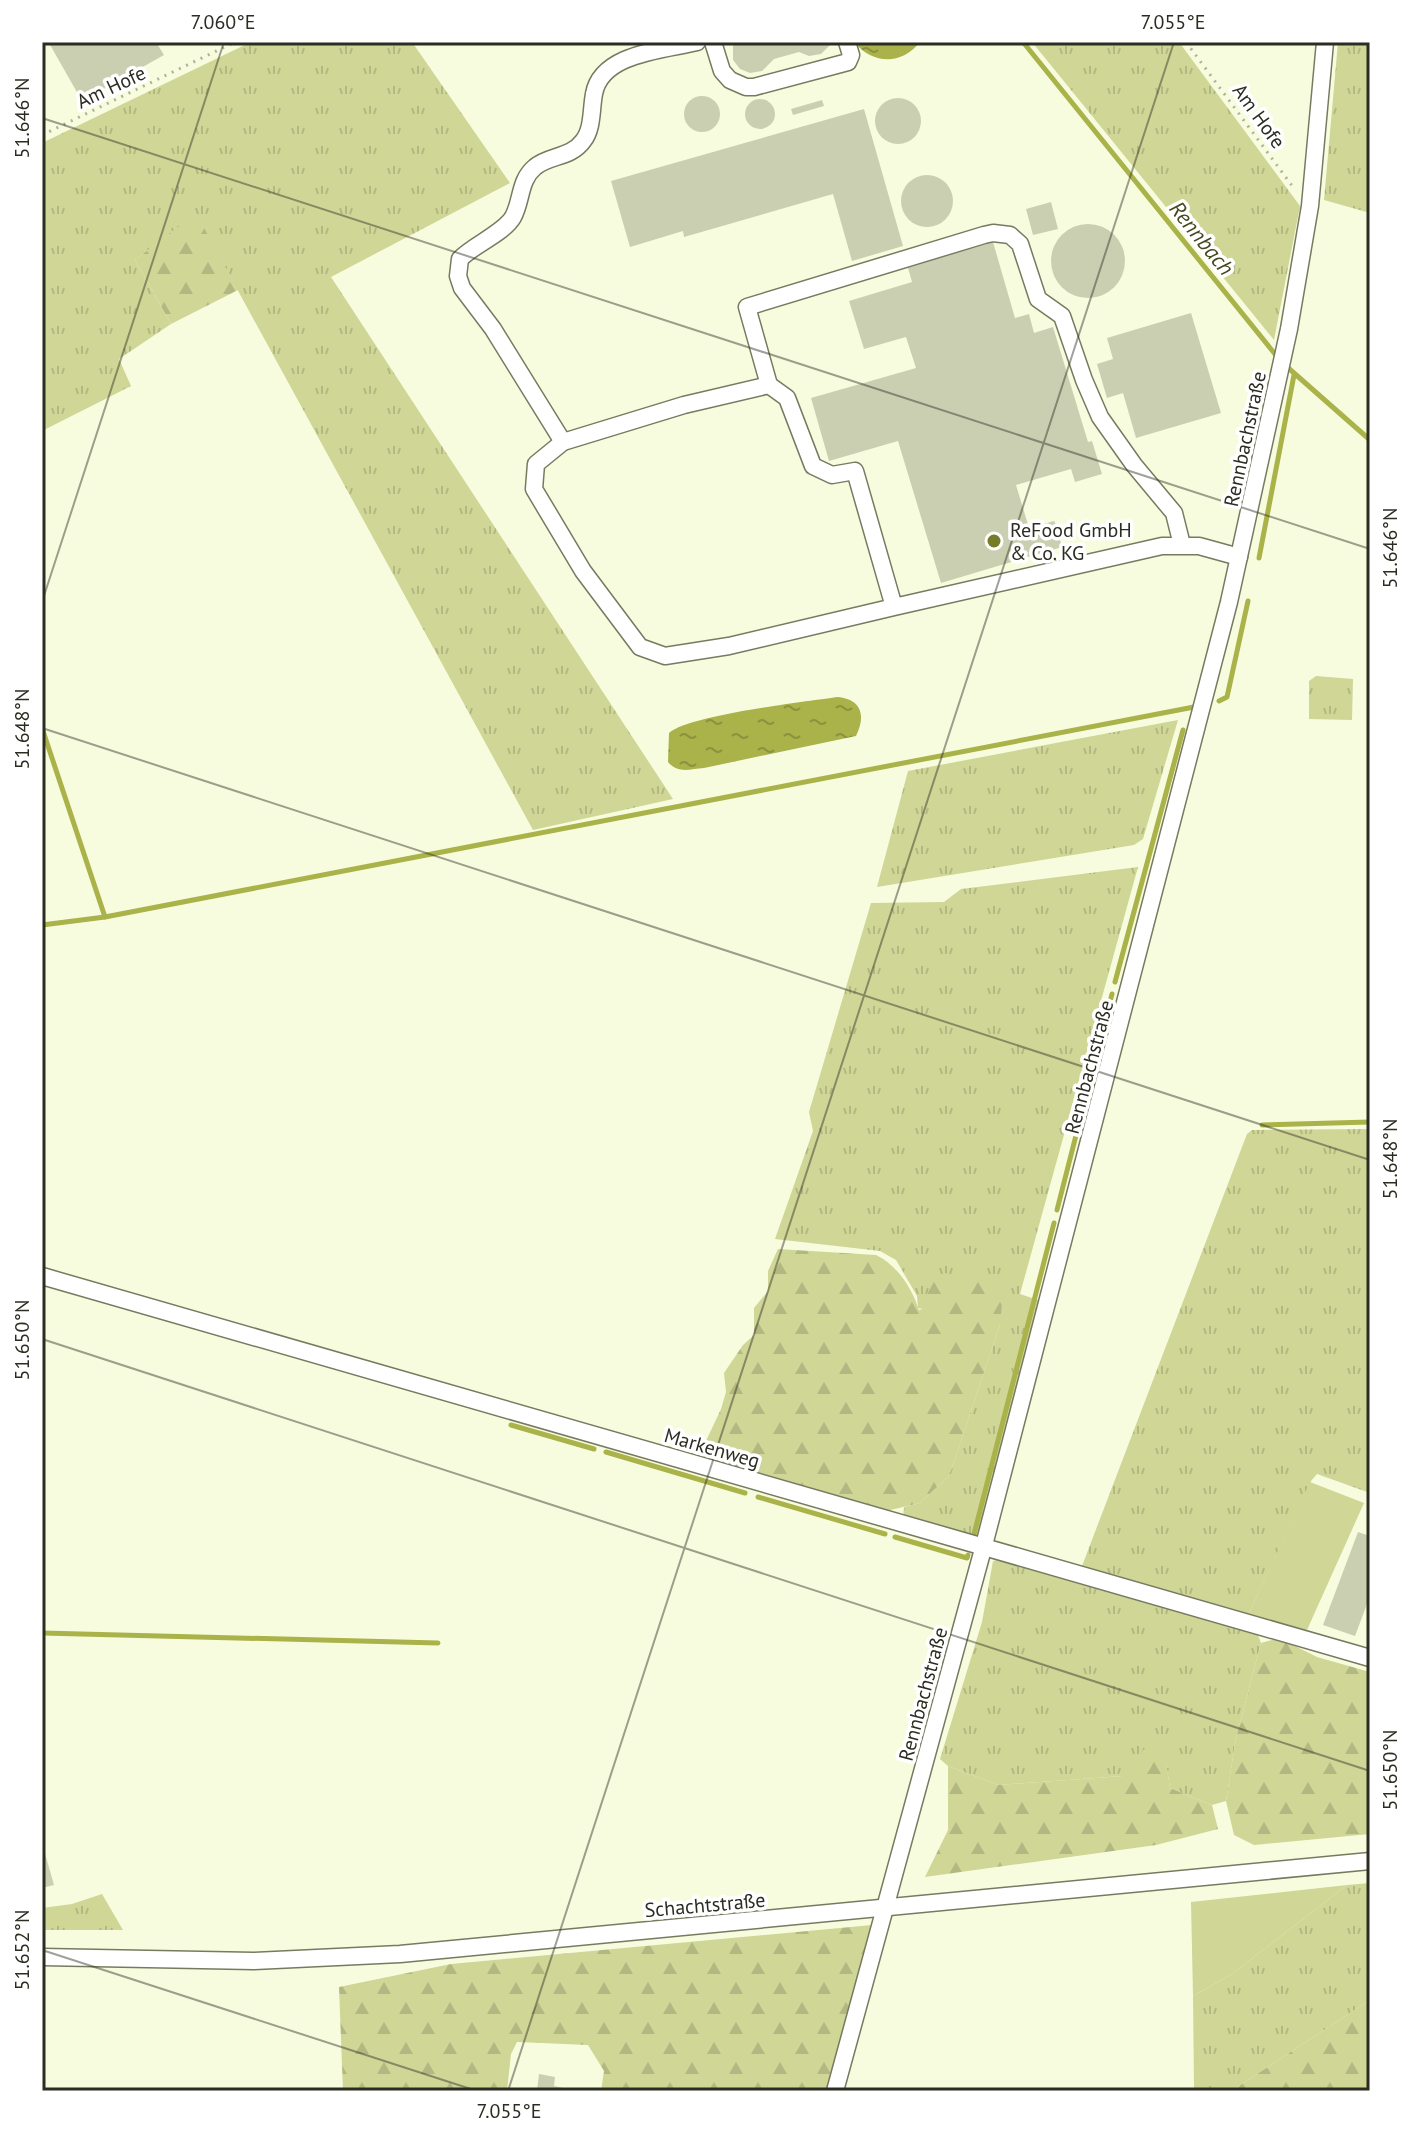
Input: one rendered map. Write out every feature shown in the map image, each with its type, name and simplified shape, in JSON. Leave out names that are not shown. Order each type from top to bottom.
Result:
[{"type":"street","points":[[563,442],[493,329],[462,288],[458,276],[460,259],[511,220],[522,187],[535,167],[566,155],[584,141],[590,125],[595,86],[604,72],[625,60],[697,42]]},
{"type":"street","points":[[713,42],[722,71],[738,84],[754,87],[848,62],[851,55],[847,42]]},
{"type":"street","name":"Rennbachstraße","points":[[835,2091],[983,1549],[1126,1007],[1239,557],[1289,329],[1310,206],[1325,42]]},
{"type":"street","points":[[894,607],[855,471],[832,475],[813,466],[787,398],[769,385],[747,307],[984,235],[1017,238],[1038,299],[1062,316],[1100,417],[1174,513],[1182,545]]},
{"type":"street","points":[[769,385],[684,405],[563,442],[536,464],[534,489],[583,571],[640,647],[665,656],[729,646],[1133,551],[1182,545],[1219,550],[1239,557]]},
{"type":"street","name":"Markenweg","points":[[42,1276],[1370,1658]]},
{"type":"street","name":"Schachtstraße","points":[[42,1957],[223,1961],[342,1958],[1370,1861]]},
{"type":"path","name":"Am Hofe","points":[[42,135],[235,42]]},
{"type":"path","name":"Am Hofe","points":[[1186,42],[1310,206]]},
{"type":"green space","points":[[251,42],[412,42],[510,183],[331,277],[673,799],[533,830],[196,214],[135,260],[171,324],[119,359],[131,386],[42,431],[42,143]]},
{"type":"green space","points":[[1032,42],[1179,42],[1300,206],[1274,340]]},
{"type":"green space","points":[[1338,42],[1370,42],[1370,213],[1324,200]]},
{"type":"green space","points":[[196,213],[238,290],[171,324],[135,260]]},
{"type":"green space","points":[[1316,676],[1353,679],[1352,720],[1309,719],[1309,681]]},
{"type":"green space","points":[[1178,720],[1143,839],[1134,845],[877,887],[908,771]]},
{"type":"green space","points":[[1138,867],[1020,1294],[1041,1301],[980,1536],[976,1539],[903,1521],[904,1507],[920,1503],[949,1476],[1000,1325],[918,1308],[917,1296],[896,1260],[880,1251],[775,1239],[813,1131],[809,1112],[871,903],[944,902],[961,889]]},
{"type":"green space","points":[[1370,1129],[1370,1493],[1317,1474],[1248,1615],[1082,1566],[1247,1134],[1252,1130]]},
{"type":"green space","points":[[778,1249],[876,1255],[903,1278],[919,1310],[925,1308],[931,1277],[945,1273],[991,1286],[1002,1303],[1000,1325],[949,1476],[920,1503],[882,1512],[698,1458],[721,1409],[726,1392],[724,1373],[743,1345],[754,1335],[754,1308],[768,1291],[768,1271]]},
{"type":"green space","points":[[1310,1482],[1364,1503],[1307,1630],[1248,1615]]},
{"type":"green space","points":[[993,1561],[1258,1635],[1261,1643],[1236,1738],[1226,1801],[1212,1805],[1170,1788],[1166,1763],[1123,1776],[998,1785],[948,1766],[940,1759],[982,1622]]},
{"type":"green space","points":[[1279,1638],[1317,1657],[1370,1672],[1370,1834],[1254,1845],[1234,1835],[1226,1801],[1236,1738],[1261,1643]]},
{"type":"green space","points":[[1144,1749],[1166,1762],[1170,1788],[1212,1805],[1218,1829],[1156,1845],[925,1877],[948,1830],[948,1766],[998,1785],[1123,1776]]},
{"type":"green space","points":[[1370,1883],[1370,2000],[1231,2091],[1194,2088],[1193,1996],[1232,1974],[1347,1885]]},
{"type":"green space","points":[[1347,1885],[1232,1974],[1193,1996],[1191,1902]]},
{"type":"green space","points":[[102,1894],[123,1930],[42,1930],[42,1908],[72,1904]]},
{"type":"green space","points":[[872,1925],[828,2091],[601,2091],[604,2071],[588,2045],[517,2042],[511,2054],[507,2091],[343,2091],[339,1987],[451,1964]]},
{"type":"green space","points":[[1370,2000],[1370,2091],[1231,2091]]},
{"type":"water","points":[[854,42],[920,42],[905,55],[887,59],[870,55]]},
{"type":"water","points":[[837,697],[852,701],[860,710],[861,722],[856,736],[704,768],[680,769],[668,762],[669,733],[681,726],[748,710]]},
{"type":"building","points":[[51,42],[156,42],[164,55],[82,101]]},
{"type":"building","points":[[733,42],[833,42],[821,54],[809,56],[799,52],[774,59],[762,71],[750,73],[740,69],[733,60]]},
{"type":"building","points":[[702,96],[715,101],[720,114],[715,127],[702,132],[689,127],[684,114],[689,101]]},
{"type":"building","points":[[898,98],[914,105],[921,121],[914,137],[898,144],[882,137],[875,121],[882,105]]},
{"type":"building","points":[[760,99],[771,103],[775,114],[771,125],[760,129],[749,125],[745,114],[749,103]]},
{"type":"building","points":[[822,100],[824,106],[793,115],[791,109]]},
{"type":"building","points":[[864,109],[903,246],[852,261],[833,194],[684,237],[683,231],[630,247],[611,181]]},
{"type":"building","points":[[927,175],[946,182],[953,201],[946,220],[927,227],[908,220],[901,201],[908,182]]},
{"type":"building","points":[[1051,202],[1058,229],[1033,235],[1026,209]]},
{"type":"building","points":[[1088,224],[1109,230],[1119,240],[1125,261],[1119,282],[1109,292],[1088,298],[1067,292],[1057,282],[1051,261],[1057,240],[1067,230]]},
{"type":"building","points":[[993,242],[1015,318],[1029,314],[1034,333],[1053,327],[1088,442],[1092,441],[1102,474],[1075,482],[1071,469],[1016,485],[1029,528],[1054,521],[1061,533],[1062,547],[941,583],[898,441],[829,461],[811,398],[916,368],[906,337],[864,349],[849,301],[912,282],[908,268]]},
{"type":"building","points":[[1191,313],[1221,413],[1136,438],[1123,393],[1107,398],[1097,364],[1113,359],[1107,338]]},
{"type":"building","points":[[1358,1532],[1370,1536],[1370,1596],[1355,1636],[1323,1625]]},
{"type":"building","points":[[42,1843],[54,1885],[42,1888]]},
{"type":"building","points":[[539,2074],[555,2077],[554,2086],[577,2091],[537,2091]]},
{"type":"waterway","name":"Rennbach","points":[[1023,42],[1279,359]]},
{"type":"waterway","name":"Rennbach","points":[[1286,366],[1370,440]]},
{"type":"waterway","points":[[1259,558],[1294,375]]},
{"type":"waterway","points":[[1219,701],[1227,697],[1248,601]]},
{"type":"waterway","points":[[42,925],[105,917],[1194,707]]},
{"type":"waterway","points":[[42,728],[105,917]]},
{"type":"waterway","points":[[1115,982],[1183,730]]},
{"type":"waterway","points":[[1057,1210],[1112,994]]},
{"type":"waterway","points":[[1262,1125],[1370,1122]]},
{"type":"waterway","points":[[973,1538],[1054,1223]]},
{"type":"waterway","points":[[511,1425],[594,1449]]},
{"type":"waterway","points":[[606,1452],[745,1493]]},
{"type":"waterway","points":[[758,1497],[885,1534]]},
{"type":"waterway","points":[[895,1537],[967,1558],[968,1555]]},
{"type":"waterway","points":[[42,1633],[438,1643]]},
{"type":"place","name":"ReFood GmbH & Co. KG","points":[[994,541]]}]
